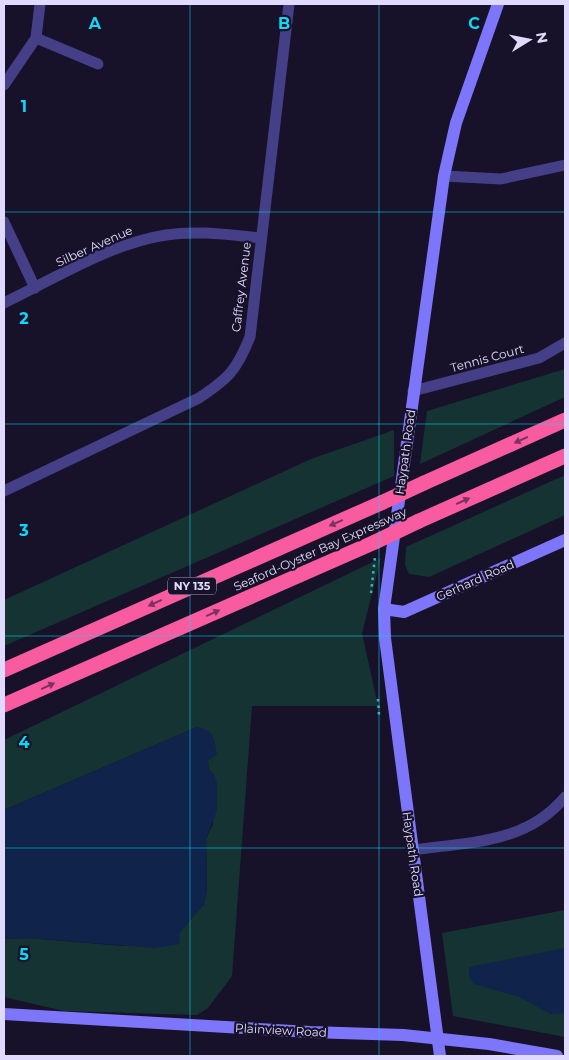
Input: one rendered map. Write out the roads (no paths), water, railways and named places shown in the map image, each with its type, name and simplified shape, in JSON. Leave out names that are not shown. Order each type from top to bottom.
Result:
[{"type":"highway","name":"Seaford-Oyster Bay Expressway","points":[[4,670],[565,420]]},
{"type":"highway","name":"Seaford-Oyster Bay Expressway","points":[[4,705],[375,542],[565,456]]},
{"type":"street","points":[[4,85],[36,38],[40,4]]},
{"type":"street","name":"Caffrey Avenue","points":[[4,491],[199,398],[227,379],[240,361],[250,337],[290,4]]},
{"type":"street","name":"Haypath Road","points":[[440,1056],[385,638],[384,609],[444,176],[456,123],[498,4]]},
{"type":"street","points":[[36,38],[98,64]]},
{"type":"street","points":[[444,176],[501,179],[565,165]]},
{"type":"street","points":[[4,222],[35,288]]},
{"type":"street","name":"Silber Avenue","points":[[4,303],[104,255],[143,239],[194,233],[261,238]]},
{"type":"street","name":"Tennis Court","points":[[413,391],[539,358],[565,343]]},
{"type":"street","name":"Gerhard Road","points":[[384,609],[404,612],[565,540]]},
{"type":"street","points":[[412,850],[510,836],[533,826],[552,812],[565,797]]},
{"type":"street","name":"Plainview Road","points":[[4,1014],[310,1032],[404,1035],[489,1044],[557,1056]]},
{"type":"water","points":[[197,727],[207,730],[215,743],[217,754],[208,761],[208,769],[213,773],[217,783],[217,810],[206,839],[207,889],[204,904],[179,933],[180,944],[154,948],[29,938],[4,939],[4,810]]},
{"type":"water","points":[[565,948],[565,1013],[551,1014],[519,997],[474,984],[469,976],[469,967]]}]
